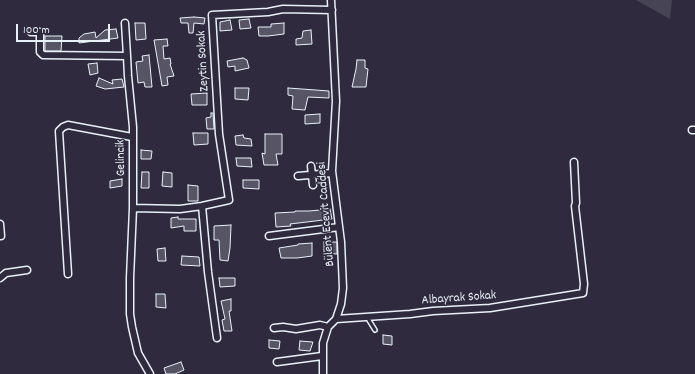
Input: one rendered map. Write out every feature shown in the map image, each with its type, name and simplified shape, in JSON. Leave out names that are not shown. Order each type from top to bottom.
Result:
[{"type":"street","name":"Bülent Ecevit Caddesi","points":[[323,374],[323,343],[328,327],[336,319],[341,304],[343,288],[339,227],[332,173],[336,101],[331,0]]},
{"type":"street","name":"Zeytin Sokak","points":[[202,206],[229,200],[219,134],[212,15],[268,12],[282,9],[332,10]]},
{"type":"street","name":"Gelincik","points":[[125,23],[129,90],[132,111],[134,208],[130,278],[130,314],[138,353],[150,374]]},
{"type":"street","points":[[31,32],[40,32],[40,52],[43,55],[127,56]]},
{"type":"street","points":[[68,274],[59,131],[68,125],[132,137]]},
{"type":"street","name":"Albayrak Sokak","points":[[336,319],[490,308],[583,293],[584,284],[575,206],[574,162]]},
{"type":"street","points":[[311,166],[313,185]]},
{"type":"street","points":[[298,176],[332,173]]},
{"type":"street","points":[[134,208],[180,209],[202,206],[208,272],[217,338]]},
{"type":"street","points":[[0,224],[0,236]]},
{"type":"street","points":[[269,236],[339,227]]},
{"type":"street","points":[[0,278],[6,273],[27,270]]},
{"type":"street","points":[[274,328],[283,327],[296,329],[320,325],[328,327]]},
{"type":"street","points":[[277,362],[322,356]]},
{"type":"lane","points":[[367,317],[375,330]]},
{"type":"shaded area","points":[[636,0],[672,0],[670,19]]},
{"type":"building","points":[[180,18],[205,18],[204,24],[194,23],[193,33],[189,33],[188,23],[181,23]]},
{"type":"building","points":[[249,19],[251,28],[240,29],[239,20]]},
{"type":"building","points":[[230,20],[232,30],[220,31],[220,22]]},
{"type":"building","points":[[135,23],[145,23],[146,39],[136,40]]},
{"type":"building","points":[[284,23],[284,34],[259,36],[258,27],[271,27],[271,24]]},
{"type":"building","points":[[116,29],[118,38],[79,43],[79,38],[84,34],[95,32],[96,38],[105,30]]},
{"type":"building","points":[[311,30],[312,44],[296,45],[296,39],[302,38],[303,31]]},
{"type":"building","points":[[45,36],[62,36],[61,51],[45,51]]},
{"type":"building","points":[[167,39],[168,46],[163,46],[164,59],[170,58],[170,64],[174,76],[167,77],[168,85],[162,86],[154,40]]},
{"type":"building","points":[[149,55],[152,87],[145,87],[144,82],[138,83],[136,62],[143,61],[142,56]]},
{"type":"building","points":[[243,58],[247,60],[249,68],[235,71],[235,66],[228,67],[227,61]]},
{"type":"building","points":[[357,60],[365,60],[365,68],[368,69],[366,87],[352,87]]},
{"type":"building","points":[[97,63],[98,73],[90,75],[88,64]]},
{"type":"building","points":[[99,78],[113,84],[112,80],[122,79],[124,87],[105,89],[96,86]]},
{"type":"building","points":[[235,88],[249,88],[248,100],[235,99]]},
{"type":"building","points":[[288,88],[329,91],[329,98],[308,97],[305,110],[292,109],[293,96],[288,95]]},
{"type":"building","points":[[207,93],[207,105],[192,105],[191,94]]},
{"type":"building","points":[[211,113],[213,113],[214,129],[207,129],[206,118],[211,117]]},
{"type":"building","points":[[320,114],[320,123],[305,124],[305,115]]},
{"type":"building","points":[[193,133],[208,133],[208,144],[194,145]]},
{"type":"building","points":[[265,134],[282,134],[282,154],[276,154],[278,165],[264,165],[262,153],[265,154]]},
{"type":"building","points":[[243,135],[244,138],[251,139],[252,146],[236,145],[235,136]]},
{"type":"building","points":[[141,150],[152,151],[151,159],[141,159]]},
{"type":"building","points":[[236,158],[251,158],[252,167],[237,166]]},
{"type":"building","points":[[142,172],[149,172],[149,188],[141,188]]},
{"type":"building","points":[[163,172],[172,173],[172,187],[162,186]]},
{"type":"building","points":[[122,179],[122,186],[110,188],[110,181]]},
{"type":"building","points":[[243,180],[259,180],[259,189],[243,188]]},
{"type":"building","points":[[188,185],[198,186],[198,201],[188,201]]},
{"type":"building","points":[[330,209],[332,219],[276,227],[275,213]]},
{"type":"building","points":[[178,217],[178,219],[196,219],[196,231],[184,231],[184,226],[171,228],[171,218]]},
{"type":"building","points":[[231,225],[228,261],[220,260],[219,240],[214,240],[214,226]]},
{"type":"building","points":[[324,242],[337,242],[337,254],[324,253]]},
{"type":"building","points":[[312,243],[312,256],[281,258],[279,248]]},
{"type":"building","points":[[165,248],[166,261],[158,261],[157,249]]},
{"type":"building","points":[[182,256],[199,257],[200,266],[181,265]]},
{"type":"building","points":[[219,278],[235,278],[235,286],[220,287]]},
{"type":"building","points":[[156,294],[165,294],[166,308],[156,307]]},
{"type":"building","points":[[231,299],[231,311],[229,311],[232,331],[224,331],[222,320],[225,319],[221,301]]},
{"type":"building","points":[[383,335],[392,336],[392,345],[383,344]]},
{"type":"building","points":[[269,340],[280,341],[279,349],[269,348]]},
{"type":"building","points":[[300,341],[313,342],[310,351],[299,350]]},
{"type":"building","points":[[181,362],[184,370],[175,374],[166,374],[164,368]]}]
